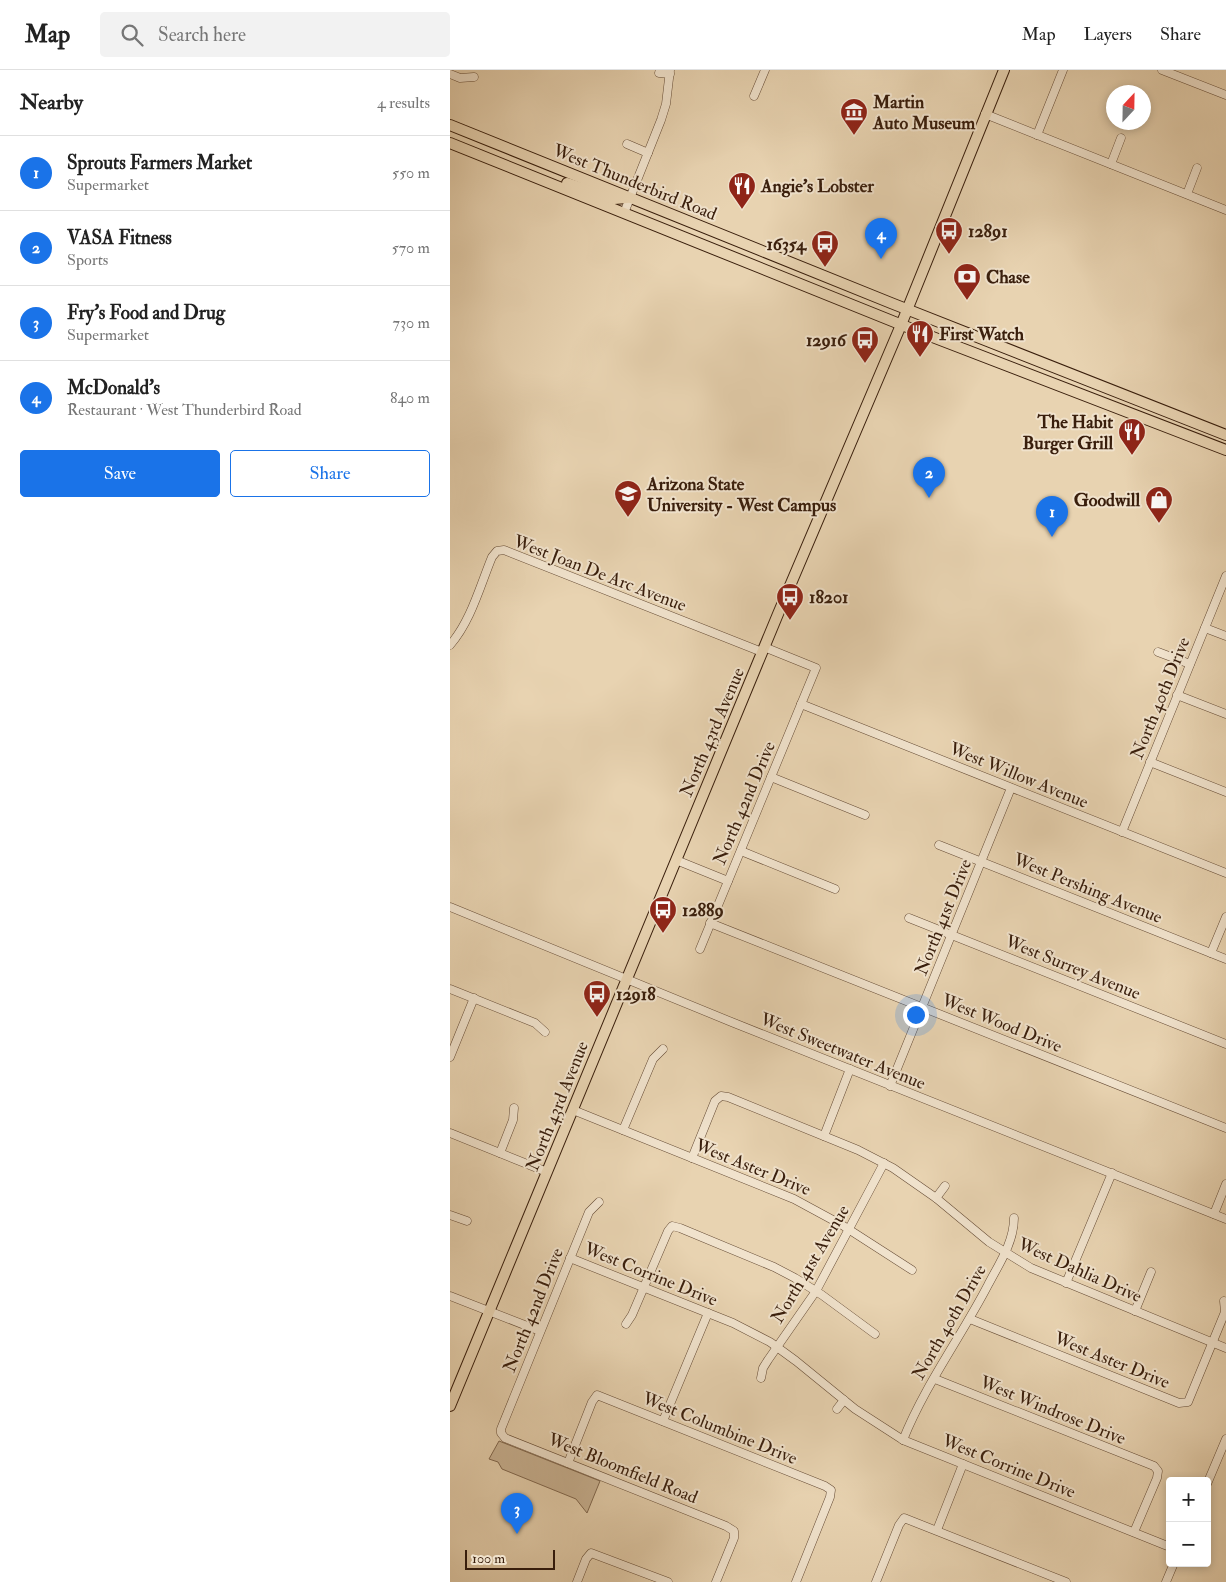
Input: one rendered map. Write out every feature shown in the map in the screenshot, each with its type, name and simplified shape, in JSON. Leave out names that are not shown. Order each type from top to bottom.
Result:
[{"type":"main road","name":"North 43rd Avenue","points":[[450,1406],[763,649],[907,310],[1004,70]]},
{"type":"main road","name":"West Thunderbird Road","points":[[450,125],[907,310],[1226,435]]},
{"type":"main road","name":"West Thunderbird Road","points":[[450,142],[1017,371],[1226,450]]},
{"type":"main road","points":[[534,176],[554,179],[614,199],[630,198]]},
{"type":"main road","points":[[713,249],[719,234]]},
{"type":"street","points":[[754,96],[765,70]]},
{"type":"street","points":[[1037,135],[1063,70]]},
{"type":"street","points":[[1162,70],[1226,96]]},
{"type":"street","points":[[624,213],[664,112],[670,72],[659,73]]},
{"type":"street","points":[[450,74],[460,78],[474,77]]},
{"type":"street","points":[[985,114],[1226,210]]},
{"type":"street","points":[[1110,164],[1121,138]]},
{"type":"street","points":[[627,144],[648,153]]},
{"type":"street","points":[[1187,194],[1197,168]]},
{"type":"street","name":"West Joan De Arc Avenue","points":[[450,645],[459,634],[467,619],[492,557],[497,551],[504,550],[816,668]]},
{"type":"street","name":"North 40th Drive","points":[[1122,832],[1226,576]]},
{"type":"street","points":[[1205,628],[1226,636]]},
{"type":"street","points":[[1158,652],[1190,664]]},
{"type":"street","name":"North 42nd Drive","points":[[700,949],[816,668]]},
{"type":"street","points":[[1177,694],[1226,714]]},
{"type":"street","name":"West Willow Avenue","points":[[801,704],[1226,873]]},
{"type":"street","points":[[1150,762],[1226,792]]},
{"type":"street","points":[[771,777],[865,815]]},
{"type":"street","name":"North 41st Drive","points":[[890,1086],[1011,788]]},
{"type":"street","name":"West Pershing Avenue","points":[[939,845],[1226,959]]},
{"type":"street","points":[[741,850],[835,889]]},
{"type":"street","points":[[676,860],[728,881]]},
{"type":"street","name":"West Sweetwater Avenue","points":[[450,907],[890,1086],[1226,1219]]},
{"type":"street","points":[[1212,953],[1226,917]]},
{"type":"street","name":"West Surrey Avenue","points":[[909,918],[1226,1044]]},
{"type":"street","name":"West Wood Drive","points":[[710,924],[1226,1128]]},
{"type":"street","points":[[450,989],[535,1023],[545,1032]]},
{"type":"street","points":[[450,1057],[474,998]]},
{"type":"street","points":[[623,1130],[653,1059],[663,1049]]},
{"type":"street","points":[[824,1136],[850,1069]]},
{"type":"street","name":"West Dahlia Drive","points":[[692,1158],[715,1101],[721,1096],[824,1136],[884,1163],[936,1198],[989,1242],[1031,1268],[1226,1348]]},
{"type":"street","points":[[500,1153],[513,1120],[514,1108]]},
{"type":"street","name":"West Aster Drive","points":[[573,1110],[794,1199],[850,1229],[912,1270]]},
{"type":"street","points":[[450,1133],[547,1172]]},
{"type":"street","name":"North 41st Avenue","points":[[761,1378],[763,1368],[816,1291],[884,1163]]},
{"type":"street","points":[[1066,1283],[1112,1174]]},
{"type":"street","points":[[1214,1214],[1226,1184]]},
{"type":"street","points":[[936,1198],[945,1186]]},
{"type":"street","name":"North 42nd Drive","points":[[501,1433],[589,1212],[599,1202]]},
{"type":"street","points":[[450,1214],[467,1221]]},
{"type":"street","name":"North 40th Drive","points":[[903,1440],[922,1399],[970,1319],[1005,1253],[1013,1232],[1014,1218]]},
{"type":"street","points":[[626,1324],[632,1315],[668,1231],[672,1226],[774,1267],[816,1291],[875,1334]]},
{"type":"street","name":"West Corrine Drive","points":[[570,1258],[734,1323],[777,1347],[870,1420],[903,1440],[1166,1545]]},
{"type":"street","points":[[1134,1311],[1151,1272]]},
{"type":"street","points":[[450,1296],[540,1332]]},
{"type":"street","points":[[1213,1342],[1225,1312],[1224,1301]]},
{"type":"street","points":[[663,1421],[708,1313]]},
{"type":"street","name":"West Aster Drive","points":[[970,1319],[1179,1403],[1188,1402],[1213,1342]]},
{"type":"street","name":"West Windrose Drive","points":[[935,1379],[1154,1466],[1158,1471],[1157,1478],[1134,1532]]},
{"type":"street","name":"West Columbine Drive","points":[[568,1463],[592,1402],[597,1395],[825,1486],[831,1490],[830,1497],[796,1582]]},
{"type":"street","points":[[837,1409],[844,1400]]},
{"type":"street","name":"West Bloomfield Road","points":[[501,1433],[505,1438],[726,1526],[734,1531],[734,1538],[716,1582]]},
{"type":"street","points":[[1210,1477],[1226,1439]]},
{"type":"street","points":[[937,1530],[963,1464]]},
{"type":"street","points":[[876,1582],[899,1525],[904,1518],[1066,1582]]},
{"type":"street","points":[[577,1582],[586,1559],[591,1553],[668,1582]]},
{"type":"street","points":[[1166,1582],[1172,1567]]},
{"type":"shaded area","points":[[499,1441],[600,1481],[587,1513],[576,1499],[502,1469],[498,1462],[489,1459]]},
{"type":"place","name":"Martin Auto Museum","points":[[854,136]]},
{"type":"place","name":"Angie's Lobster","points":[[742,210]]},
{"type":"place","name":"12891","points":[[949,255]]},
{"type":"place","name":"McDonald's","points":[[881,259]]},
{"type":"place","name":"16354","points":[[825,268]]},
{"type":"place","name":"Chase","points":[[967,301]]},
{"type":"place","name":"First Watch","points":[[920,358]]},
{"type":"place","name":"12916","points":[[865,364]]},
{"type":"place","name":"The Habit Burger Grill","points":[[1132,456]]},
{"type":"place","name":"VASA Fitness","points":[[929,498]]},
{"type":"place","name":"Arizona State University - West Campus","points":[[628,518]]},
{"type":"place","name":"Goodwill","points":[[1159,524]]},
{"type":"place","name":"Sprouts Farmers Market","points":[[1052,537]]},
{"type":"place","name":"18201","points":[[790,621]]},
{"type":"place","name":"12889","points":[[663,934]]},
{"type":"place","name":"12918","points":[[597,1018]]},
{"type":"place","name":"Fry's Food and Drug","points":[[517,1534]]}]
